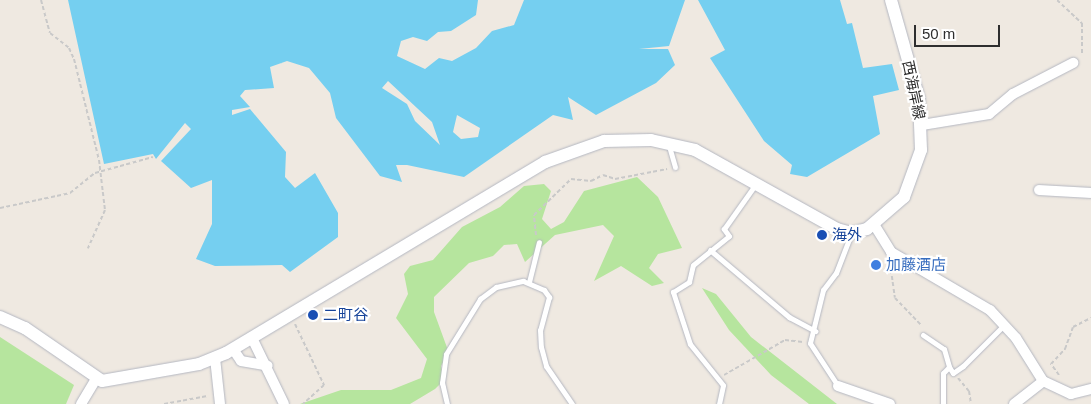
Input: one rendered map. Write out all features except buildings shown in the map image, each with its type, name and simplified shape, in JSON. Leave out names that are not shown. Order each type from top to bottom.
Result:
[{"type":"street","name":"西海岸線","points":[[875,226],[898,205],[913,181],[922,125],[917,89],[891,0]]},
{"type":"street","points":[[922,125],[989,114],[1013,94],[1073,63]]},
{"type":"street","points":[[0,317],[25,328],[96,379],[128,379],[215,358],[290,316],[560,154],[610,141],[668,142],[713,158],[755,185],[851,233],[875,226],[891,252],[974,298],[1005,324],[1042,381],[1073,399],[1091,389]]},
{"type":"street","points":[[1039,190],[1091,193]]},
{"type":"street","points":[[252,338],[268,366],[284,404]]},
{"type":"street","points":[[233,349],[241,360],[268,366]]},
{"type":"street","points":[[215,358],[220,400]]},
{"type":"street","points":[[81,404],[96,379]]},
{"type":"street","points":[[1014,404],[1042,381]]},
{"type":"street","points":[[838,386],[890,404]]},
{"type":"lane","points":[[668,142],[675,167]]},
{"type":"lane","points":[[719,404],[720,378],[690,344],[673,292],[688,282],[693,265],[729,236],[724,228],[755,185]]},
{"type":"lane","points":[[838,386],[810,343],[815,332],[823,290],[836,273],[851,233]]},
{"type":"lane","points":[[529,282],[539,242]]},
{"type":"lane","points":[[710,250],[788,317],[815,332]]},
{"type":"lane","points":[[447,404],[442,383],[446,354],[480,299],[496,287],[529,282],[549,297],[540,330],[541,347],[546,366],[572,404]]},
{"type":"lane","points":[[923,335],[944,349],[949,367],[953,373],[1005,324]]},
{"type":"lane","points":[[943,404],[943,373],[949,367]]},
{"type":"path","points":[[41,0],[50,33],[67,46],[74,59],[100,171],[105,210],[88,248]]},
{"type":"path","points":[[1057,0],[1082,23],[1084,50],[1073,63]]},
{"type":"path","points":[[0,208],[70,193],[100,171],[153,157]]},
{"type":"path","points":[[539,242],[534,215],[571,179],[591,181],[603,175],[615,179],[675,167]]},
{"type":"path","points":[[891,252],[895,298],[921,324]]},
{"type":"path","points":[[290,316],[324,386],[303,404]]},
{"type":"path","points":[[1052,364],[1065,349],[1073,327],[1091,318]]},
{"type":"path","points":[[720,378],[785,340],[810,343]]},
{"type":"path","points":[[953,373],[969,391],[971,404]]},
{"type":"path","points":[[164,404],[220,400]]},
{"type":"green space","points":[[637,177],[658,197],[682,248],[658,254],[649,268],[664,283],[652,286],[621,266],[594,281],[614,236],[603,225],[555,235],[525,262],[517,244],[504,245],[493,256],[469,263],[434,297],[434,312],[449,353],[441,366],[444,380],[435,389],[410,404],[300,404],[341,390],[391,390],[421,378],[427,359],[396,318],[408,294],[404,274],[410,266],[433,260],[462,227],[500,207],[524,186],[544,184],[551,191],[542,219],[551,229],[564,222],[584,191]]},
{"type":"green space","points":[[702,288],[716,294],[751,337],[837,404],[809,404],[771,375],[729,330]]},
{"type":"green space","points":[[0,337],[74,385],[66,404],[0,404]]},
{"type":"water","points":[[68,0],[478,0],[476,15],[451,31],[438,32],[427,41],[413,37],[401,41],[397,56],[425,69],[439,58],[452,61],[476,48],[492,31],[514,25],[524,0],[685,0],[669,46],[639,49],[668,49],[675,65],[656,83],[596,115],[568,97],[573,120],[553,115],[464,177],[407,165],[396,165],[402,182],[380,176],[336,118],[330,93],[309,68],[287,61],[270,67],[274,88],[245,90],[240,96],[250,107],[232,110],[232,115],[250,109],[286,152],[285,177],[295,188],[315,173],[338,213],[338,237],[290,272],[282,265],[215,266],[196,259],[212,224],[212,180],[191,188],[161,161],[191,129],[185,123],[156,159],[153,154],[104,164]],"holes":[[[388,81],[432,122],[440,145],[415,121],[407,104],[382,88]],[[457,115],[480,128],[478,137],[461,139],[453,132]]]},
{"type":"water","points":[[698,0],[840,0],[847,24],[852,23],[863,68],[892,64],[899,90],[873,96],[880,134],[807,177],[790,174],[792,165],[764,141],[710,58],[725,50]]},
{"type":"place","name":"海外","points":[[822,235]]},
{"type":"place","name":"加藤酒店","points":[[876,265]]},
{"type":"place","name":"二町谷","points":[[313,315]]}]
